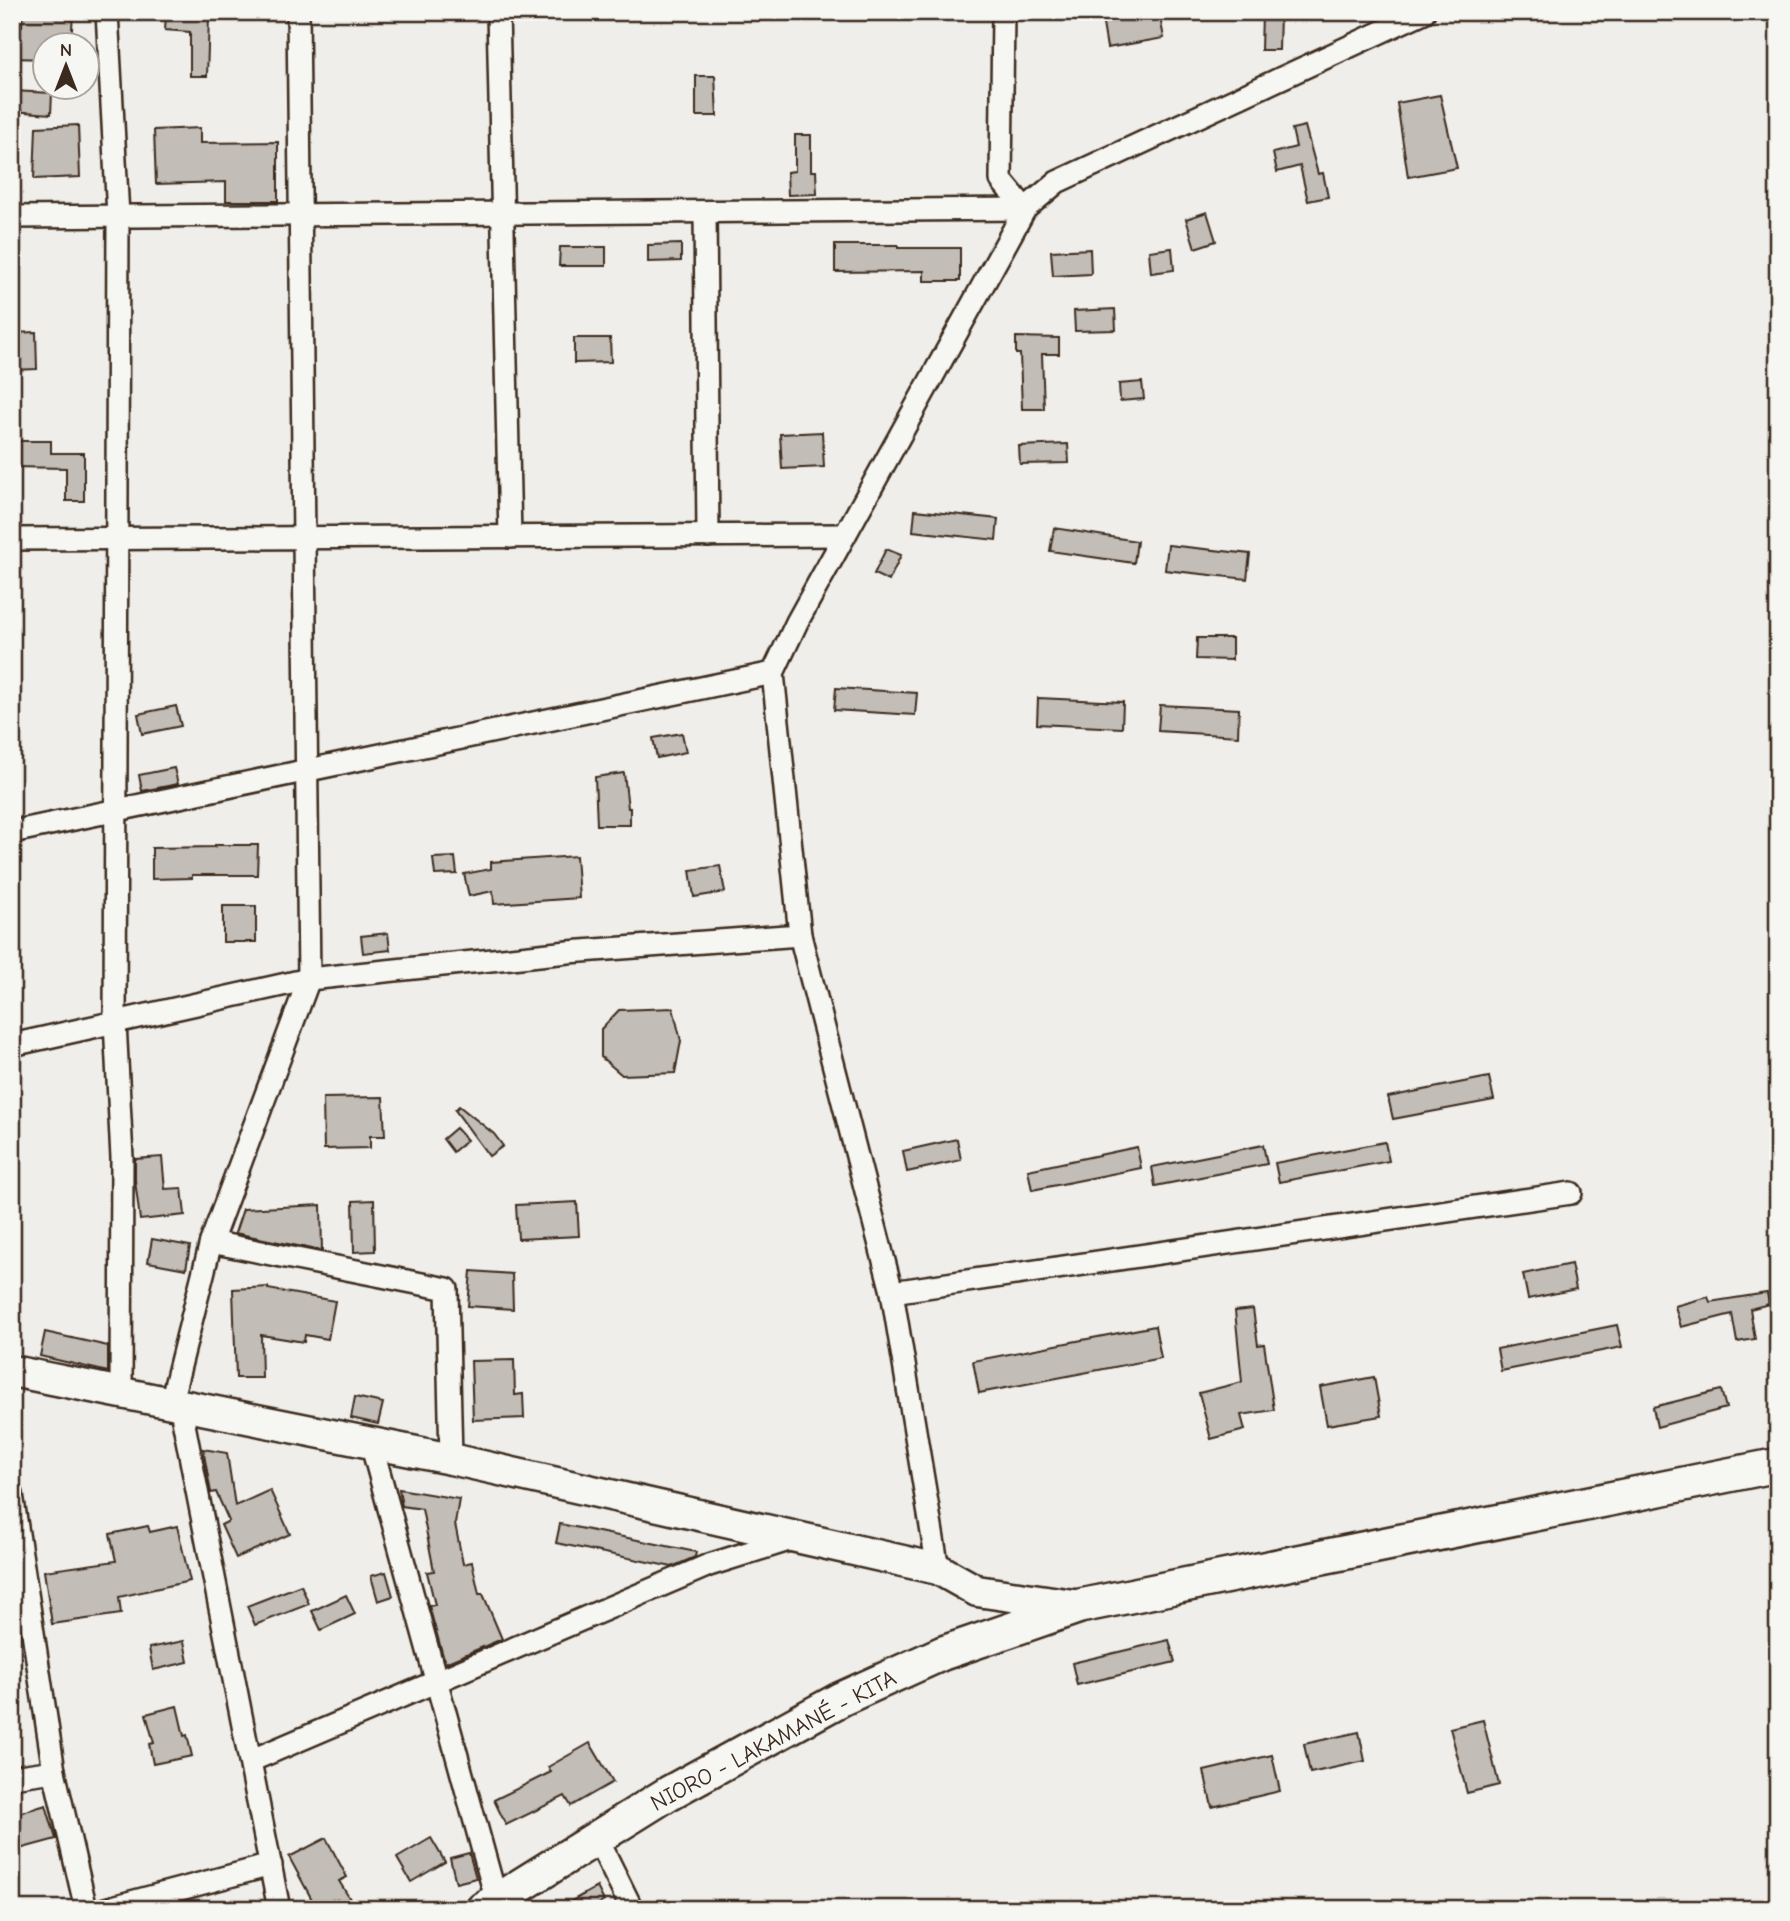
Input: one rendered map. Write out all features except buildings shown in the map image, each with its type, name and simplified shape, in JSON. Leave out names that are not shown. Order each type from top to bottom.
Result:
[{"type":"main road","points":[[12,1371],[451,1459],[938,1569],[977,1591],[1080,1606]]},
{"type":"main road","name":"NIORO - LAKAMANÉ - KITA","points":[[493,1906],[669,1793],[841,1699],[943,1653],[1080,1606],[1778,1465]]},
{"type":"street","points":[[107,12],[118,216],[115,1022],[122,1158],[121,1392]]},
{"type":"street","points":[[279,1909],[175,1403],[211,1242],[309,979],[298,12]]},
{"type":"street","points":[[498,12],[510,537]]},
{"type":"street","points":[[1003,12],[1001,180],[1025,209]]},
{"type":"street","points":[[938,1569],[892,1292],[800,934],[773,673],[797,622],[1025,209],[1057,182],[1424,12]]},
{"type":"street","points":[[12,217],[1025,209]]},
{"type":"street","points":[[705,212],[708,536]]},
{"type":"street","points":[[12,540],[845,535]]},
{"type":"street","points":[[12,832],[773,673]]},
{"type":"street","points":[[12,1045],[309,979],[568,952],[800,934]]},
{"type":"street","points":[[892,1292],[1571,1193]]},
{"type":"street","points":[[211,1242],[447,1289],[451,1459]]},
{"type":"street","points":[[371,1443],[493,1906]]},
{"type":"street","points":[[12,1494],[54,1771],[86,1909]]},
{"type":"street","points":[[250,1761],[709,1565],[795,1538]]},
{"type":"street","points":[[12,1777],[54,1771]]},
{"type":"street","points":[[597,1838],[632,1909]]},
{"type":"street","points":[[105,1909],[271,1865]]}]
